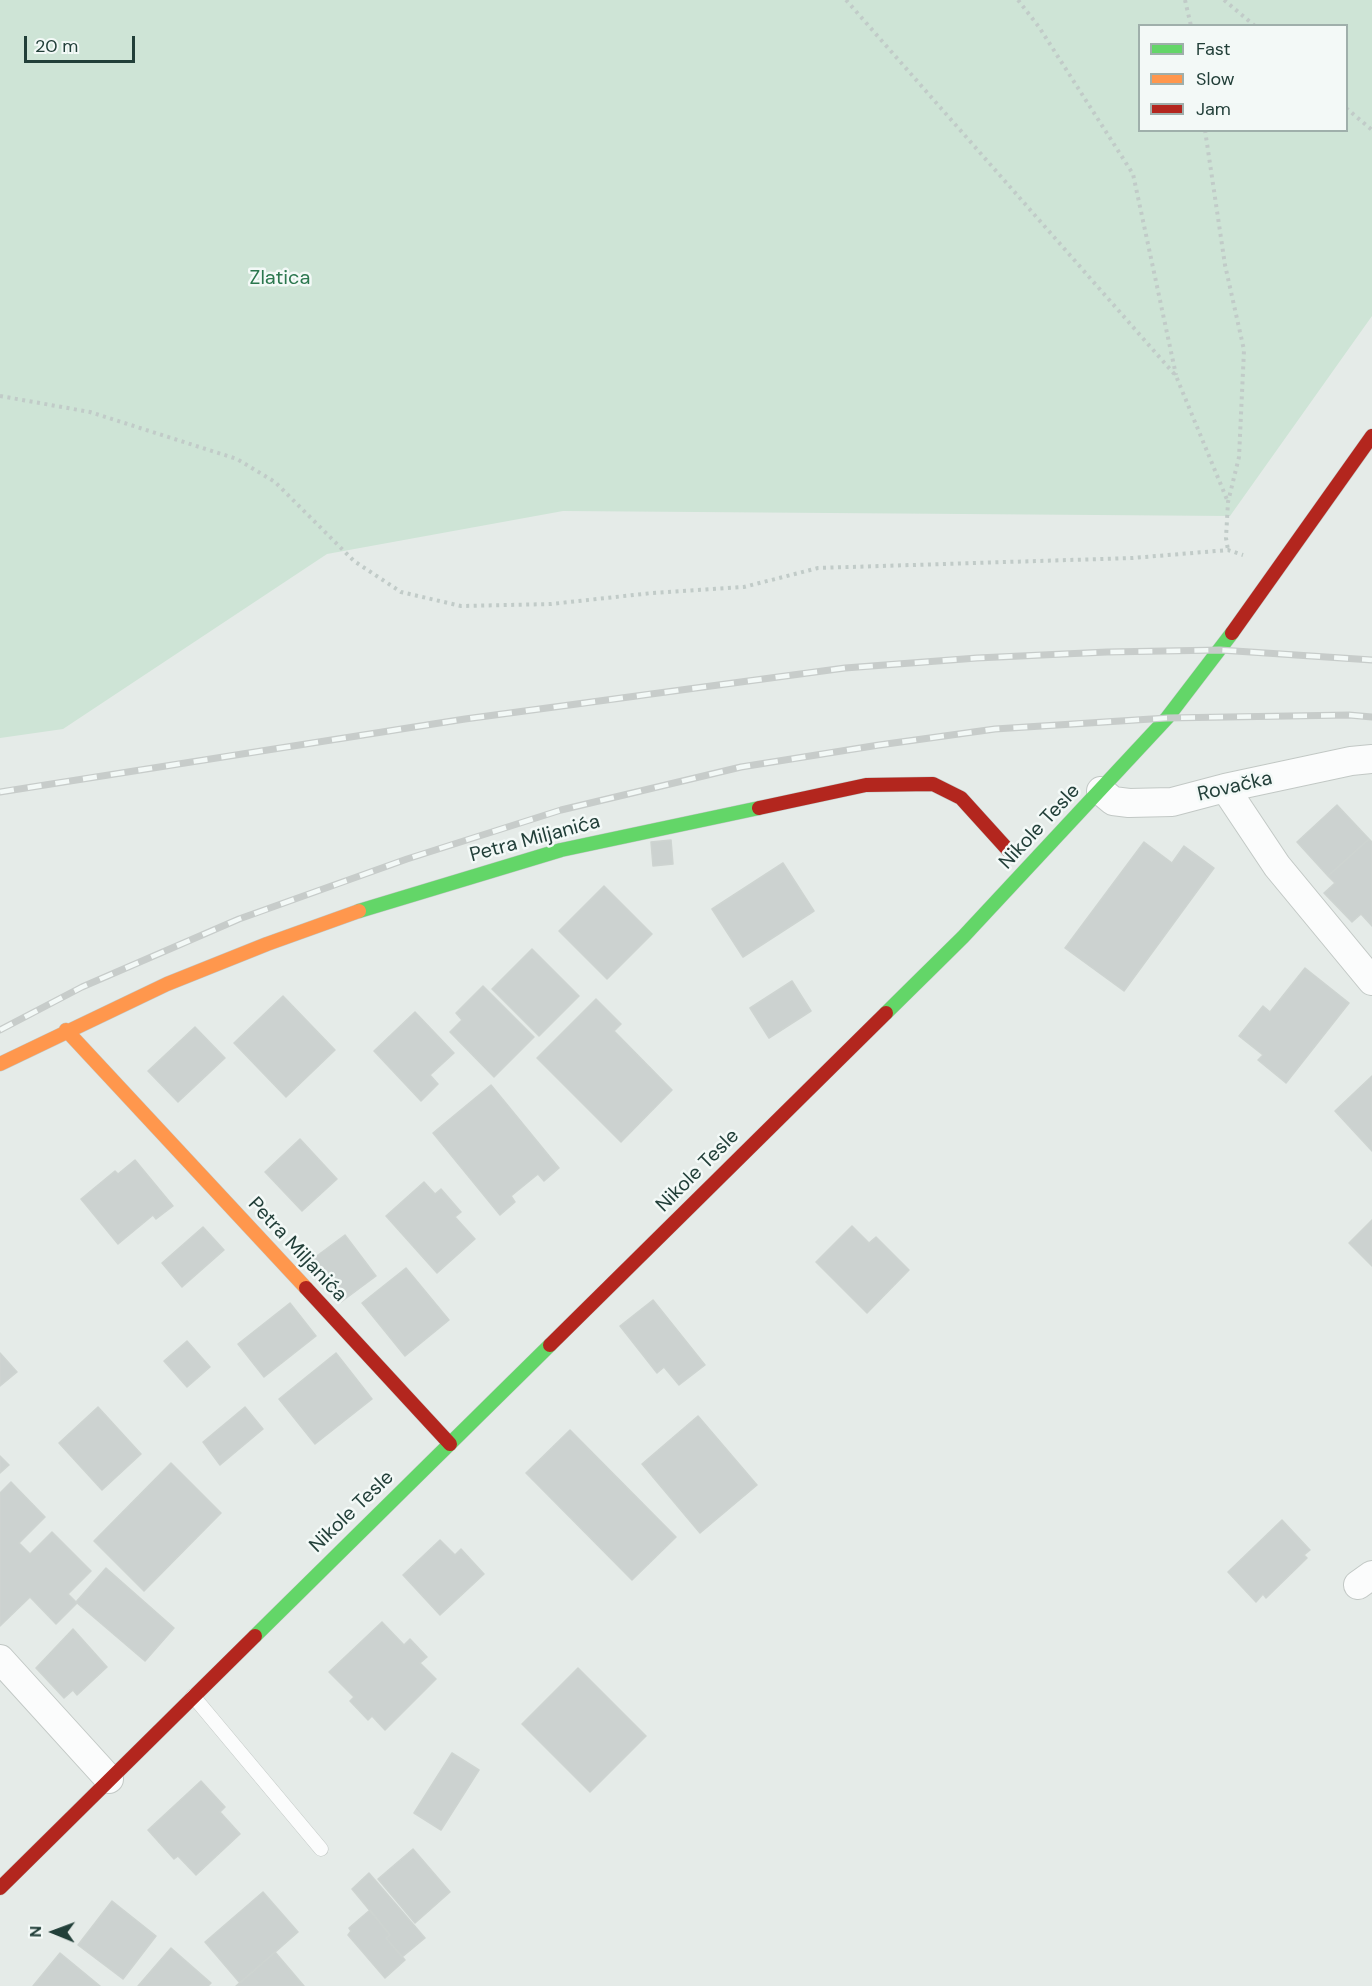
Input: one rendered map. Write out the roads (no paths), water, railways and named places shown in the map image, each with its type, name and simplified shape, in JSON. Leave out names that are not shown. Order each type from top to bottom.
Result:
[{"type":"street","name":"Nikole Tesle","points":[[0,1888],[963,937],[1101,791],[1167,718],[1220,650],[1372,436]]},
{"type":"street","name":"Rovačka","points":[[1101,791],[1113,801],[1145,804],[1172,802],[1225,788],[1351,761],[1372,759]]},
{"type":"street","name":"Petra Miljanića","points":[[0,1064],[66,1030],[167,984],[267,944],[393,900],[561,850],[866,785],[933,784],[961,798],[1009,851]]},
{"type":"street","points":[[1225,788],[1277,866],[1372,981]]},
{"type":"street","name":"Petra Miljanića","points":[[66,1030],[450,1444]]},
{"type":"street","points":[[0,1659],[109,1779]]},
{"type":"lane","points":[[193,1696],[321,1849]]},
{"type":"railway","points":[[0,792],[465,719],[845,668],[977,658],[1220,650],[1372,660]]},
{"type":"railway","points":[[0,1030],[82,987],[239,919],[407,859],[561,810],[741,767],[995,729],[1167,718],[1349,715],[1372,717]]},
{"type":"park label","name":"Zlatica","points":[[280,279]]}]
